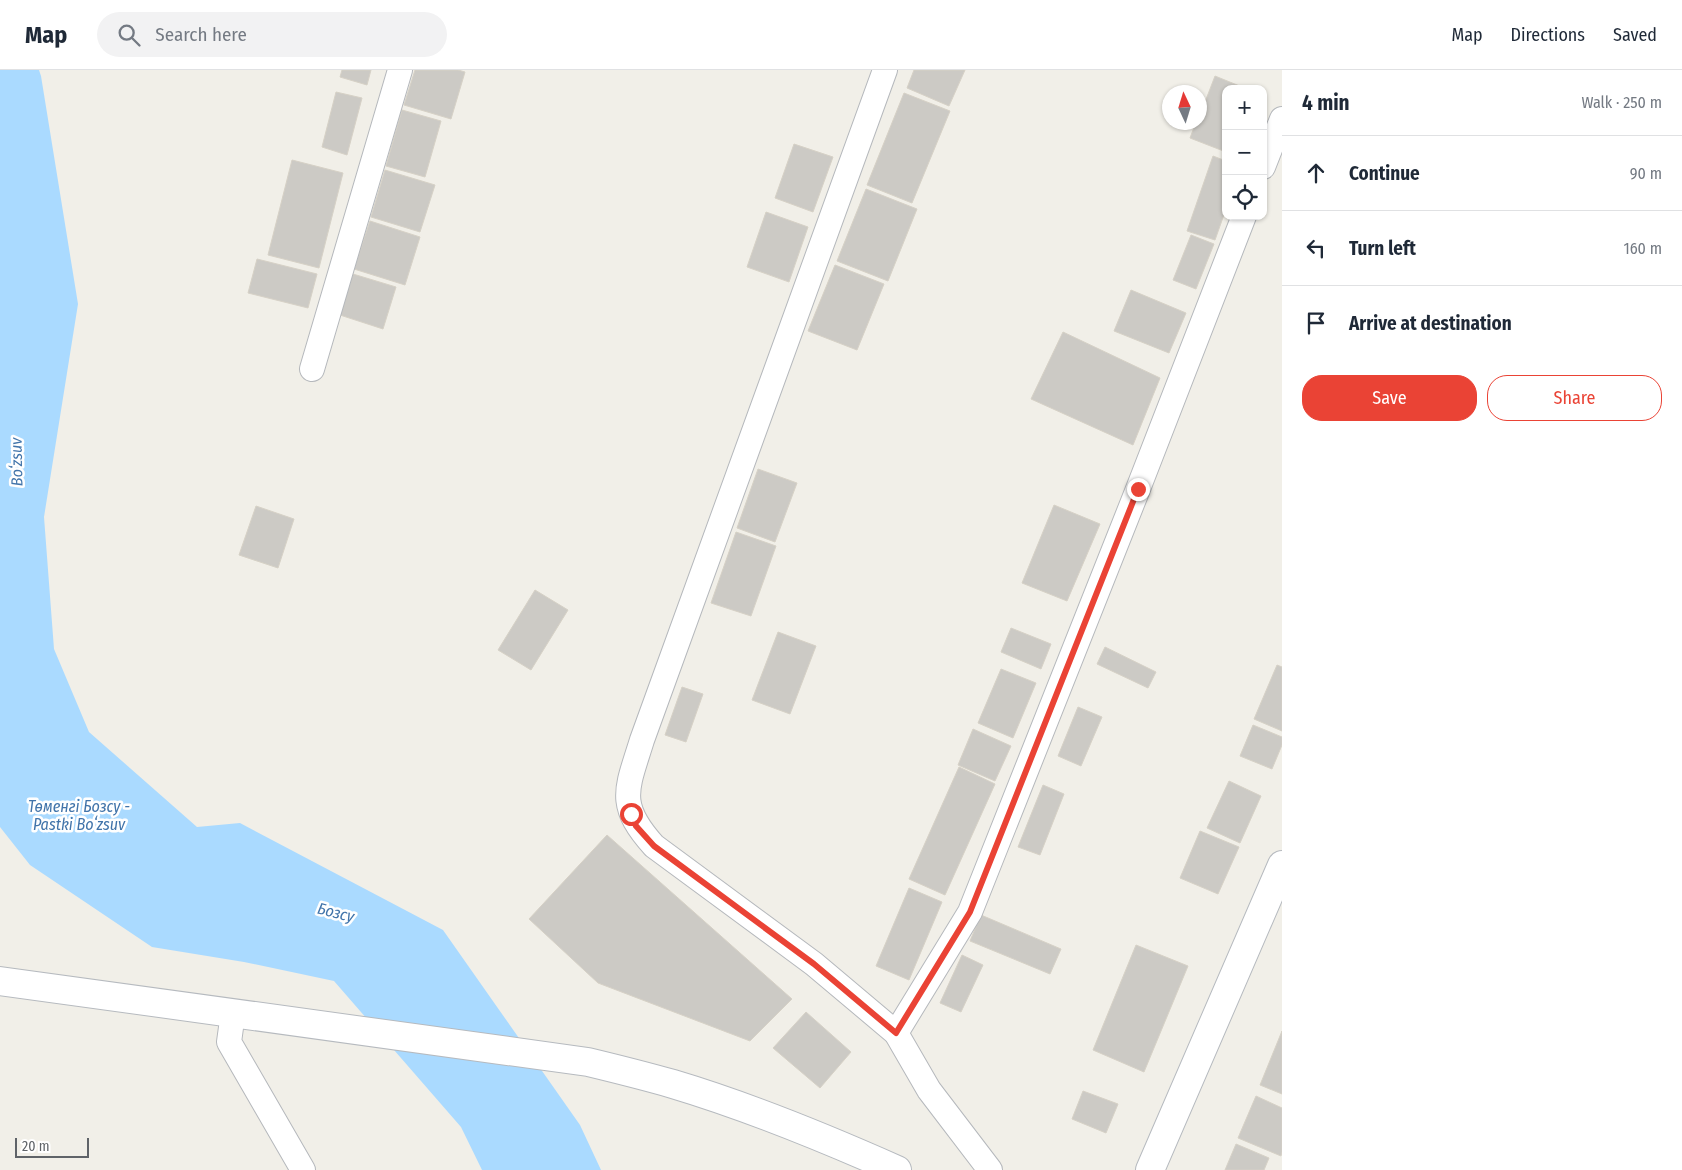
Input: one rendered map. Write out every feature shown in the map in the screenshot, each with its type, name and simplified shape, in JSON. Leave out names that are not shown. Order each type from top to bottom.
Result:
[{"type":"main road","points":[[1150,1170],[1282,865]]},
{"type":"main road","points":[[9,982],[588,1062],[674,1085],[759,1113],[849,1148],[897,1170]]},
{"type":"street","points":[[312,369],[400,70]]},
{"type":"street","points":[[885,70],[642,740],[629,784],[628,805],[636,826],[654,846],[814,964],[896,1033],[929,1090],[990,1170]]},
{"type":"street","points":[[1267,157],[1282,119]]},
{"type":"street","points":[[896,1033],[970,912],[1135,498],[1242,220]]},
{"type":"street","points":[[233,1013],[229,1042],[303,1170]]},
{"type":"water","name":"Төменгі Бозсу - Pastki Boʻzsuv","points":[[0,70],[39,70],[41,76],[78,304],[44,517],[54,649],[89,732],[197,827],[240,823],[443,930],[580,1125],[601,1170],[482,1170],[461,1127],[334,981],[244,962],[152,947],[30,865],[0,827]]},
{"type":"building","points":[[342,70],[371,70],[367,85],[340,77]]},
{"type":"building","points":[[415,70],[458,70],[465,72],[451,119],[404,105]]},
{"type":"building","points":[[914,70],[965,70],[949,106],[907,88]]},
{"type":"building","points":[[1215,76],[1237,85],[1222,85],[1222,150],[1190,138],[1193,130],[1207,130],[1207,97]]},
{"type":"building","points":[[336,92],[362,98],[347,155],[322,147]]},
{"type":"building","points":[[904,93],[950,111],[912,203],[867,185]]},
{"type":"building","points":[[402,110],[441,121],[425,177],[386,166]]},
{"type":"building","points":[[794,144],[833,157],[813,212],[775,198]]},
{"type":"building","points":[[1213,156],[1222,159],[1222,220],[1215,240],[1187,231]]},
{"type":"building","points":[[292,160],[343,173],[319,268],[268,255]]},
{"type":"building","points":[[385,170],[435,185],[420,232],[371,217]]},
{"type":"building","points":[[866,189],[917,209],[888,281],[837,261]]},
{"type":"building","points":[[766,212],[808,227],[789,282],[747,267]]},
{"type":"building","points":[[370,221],[420,237],[405,285],[354,269]]},
{"type":"building","points":[[1191,235],[1214,244],[1196,289],[1173,280]]},
{"type":"building","points":[[257,259],[317,274],[308,308],[248,293]]},
{"type":"building","points":[[835,265],[884,284],[857,350],[808,331]]},
{"type":"building","points":[[353,274],[396,287],[383,329],[340,315]]},
{"type":"building","points":[[1131,290],[1186,313],[1169,353],[1114,331]]},
{"type":"building","points":[[1063,332],[1160,378],[1133,445],[1031,399]]},
{"type":"building","points":[[758,469],[797,483],[775,542],[737,528]]},
{"type":"building","points":[[1054,505],[1100,524],[1067,601],[1022,583]]},
{"type":"building","points":[[256,506],[294,519],[278,568],[239,555]]},
{"type":"building","points":[[736,532],[776,546],[751,616],[711,603]]},
{"type":"building","points":[[535,590],[568,610],[531,670],[498,650]]},
{"type":"building","points":[[1011,628],[1051,644],[1041,669],[1001,652]]},
{"type":"building","points":[[778,632],[816,646],[790,714],[752,700]]},
{"type":"building","points":[[1105,647],[1156,672],[1148,688],[1097,664]]},
{"type":"building","points":[[1277,665],[1282,667],[1282,731],[1254,719]]},
{"type":"building","points":[[1001,669],[1036,683],[1013,738],[978,723]]},
{"type":"building","points":[[682,687],[703,694],[686,742],[665,735]]},
{"type":"building","points":[[1078,707],[1102,717],[1081,766],[1058,756]]},
{"type":"building","points":[[1253,725],[1282,737],[1282,745],[1272,769],[1240,756]]},
{"type":"building","points":[[973,729],[1011,746],[995,781],[958,765]]},
{"type":"building","points":[[959,767],[995,784],[945,895],[909,879]]},
{"type":"building","points":[[1229,781],[1261,796],[1240,843],[1207,828]]},
{"type":"building","points":[[1043,785],[1064,794],[1040,855],[1018,847]]},
{"type":"building","points":[[1200,831],[1239,847],[1218,894],[1180,878]]},
{"type":"building","points":[[607,835],[792,999],[750,1041],[598,983],[529,919]]},
{"type":"building","points":[[909,888],[942,902],[909,980],[876,966]]},
{"type":"building","points":[[981,915],[1061,949],[1050,974],[970,941]]},
{"type":"building","points":[[1136,945],[1188,966],[1144,1072],[1093,1050]]},
{"type":"building","points":[[962,955],[983,965],[961,1012],[940,1003]]},
{"type":"building","points":[[806,1012],[851,1052],[820,1088],[773,1048]]},
{"type":"building","points":[[1282,1031],[1282,1094],[1260,1085]]},
{"type":"building","points":[[1083,1091],[1118,1104],[1106,1133],[1072,1119]]},
{"type":"building","points":[[1256,1096],[1282,1108],[1281,1156],[1238,1138]]},
{"type":"building","points":[[1236,1144],[1269,1158],[1264,1170],[1225,1170]]},
{"type":"route","points":[[631,814],[636,826],[654,846],[814,964],[896,1033],[970,912],[1138,489]]},
{"type":"water label","name":"Boʻzsuv","points":[[16,462]]},
{"type":"water label","name":"Бозсу","points":[[336,912]]}]
